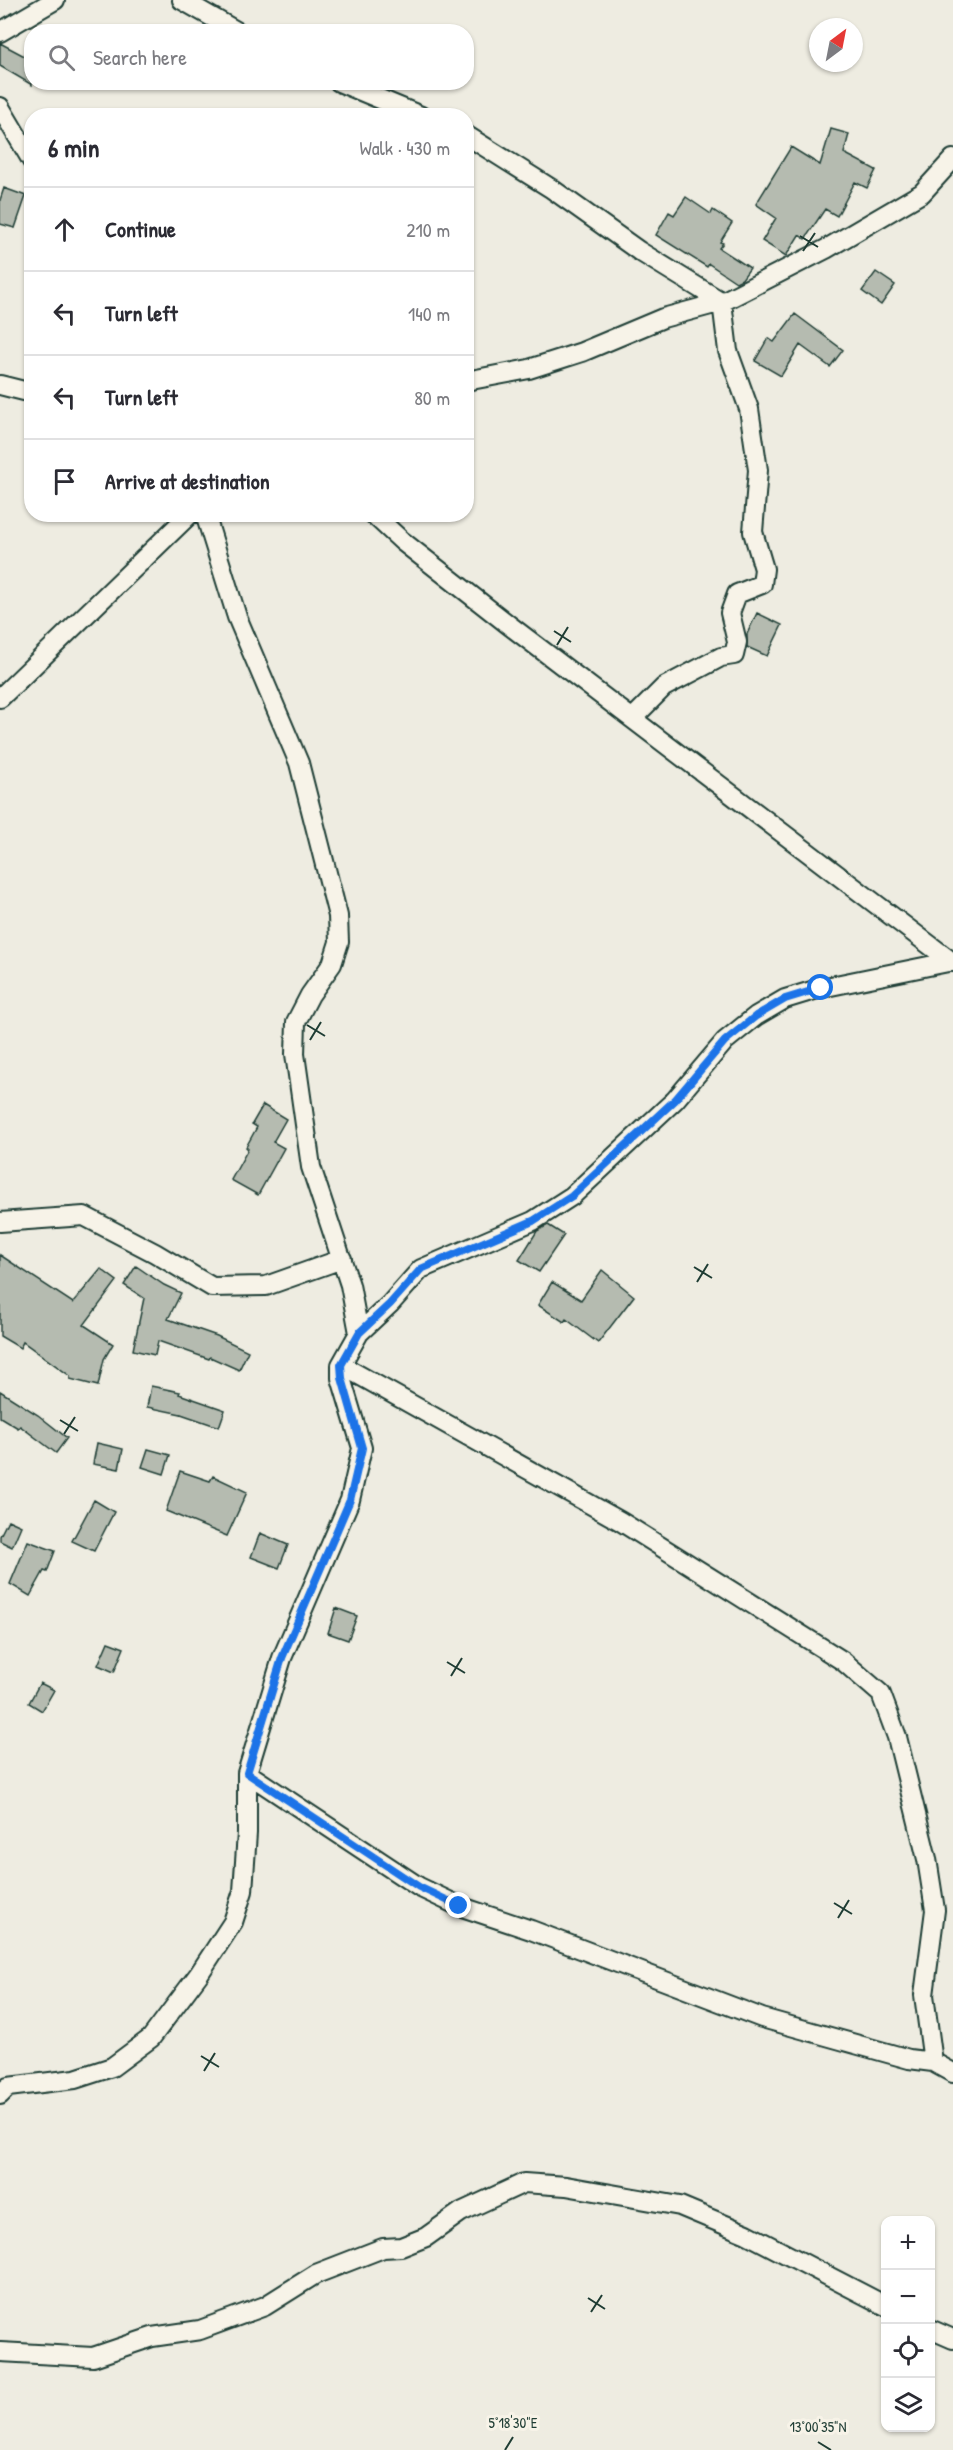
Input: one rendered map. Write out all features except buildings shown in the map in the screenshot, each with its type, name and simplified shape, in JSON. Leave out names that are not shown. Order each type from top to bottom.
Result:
[{"type":"street","points":[[0,32],[55,0]]},
{"type":"street","points":[[182,0],[224,24]]},
{"type":"street","points":[[359,90],[402,108]]},
{"type":"street","points":[[0,107],[24,148]]},
{"type":"street","points":[[474,140],[552,189],[639,252],[722,302]]},
{"type":"street","points":[[474,379],[529,369],[582,352],[663,318],[722,302],[826,249],[922,193],[953,159]]},
{"type":"street","points":[[633,718],[664,687],[721,657],[734,655],[737,642],[730,612],[737,594],[762,584],[764,569],[753,532],[758,471],[749,410],[728,351],[722,302]]},
{"type":"street","points":[[0,385],[24,391]]},
{"type":"street","points":[[0,698],[182,522]]},
{"type":"street","points":[[207,522],[237,618],[299,763],[338,916],[339,942],[332,964],[310,995],[296,1022],[295,1054],[311,1167],[350,1284],[359,1333]]},
{"type":"street","points":[[382,522],[402,541],[509,625],[952,961]]},
{"type":"street","points":[[0,2095],[8,2087],[75,2079],[112,2067],[151,2037],[199,1974],[233,1922],[243,1891],[247,1833],[247,1773],[282,1658],[350,1500],[362,1448],[342,1378],[341,1365],[359,1333],[390,1304],[421,1269],[533,1221],[572,1196],[675,1100],[725,1041],[756,1016],[785,999],[821,988],[952,961]]},
{"type":"street","points":[[0,1222],[84,1216],[155,1253],[212,1287],[266,1286],[342,1259]]},
{"type":"street","points":[[341,1365],[620,1521],[843,1661],[881,1694],[897,1737],[927,1859],[935,1910],[924,1995],[933,2062]]},
{"type":"street","points":[[247,1773],[419,1887],[459,1906],[531,1930],[762,2018],[909,2059],[933,2062],[953,2073]]},
{"type":"street","points":[[0,2352],[93,2357],[152,2337],[200,2330],[265,2306],[316,2274],[383,2247],[401,2247],[426,2237],[462,2212],[524,2183],[566,2186],[680,2206],[747,2234],[881,2304]]},
{"type":"street","points":[[935,2331],[953,2338]]},
{"type":"route","points":[[459,1906],[419,1887],[247,1773],[282,1658],[350,1500],[362,1448],[342,1378],[341,1365],[359,1333],[390,1304],[421,1269],[533,1221],[572,1196],[675,1100],[725,1041],[756,1016],[785,999],[821,988]]}]
